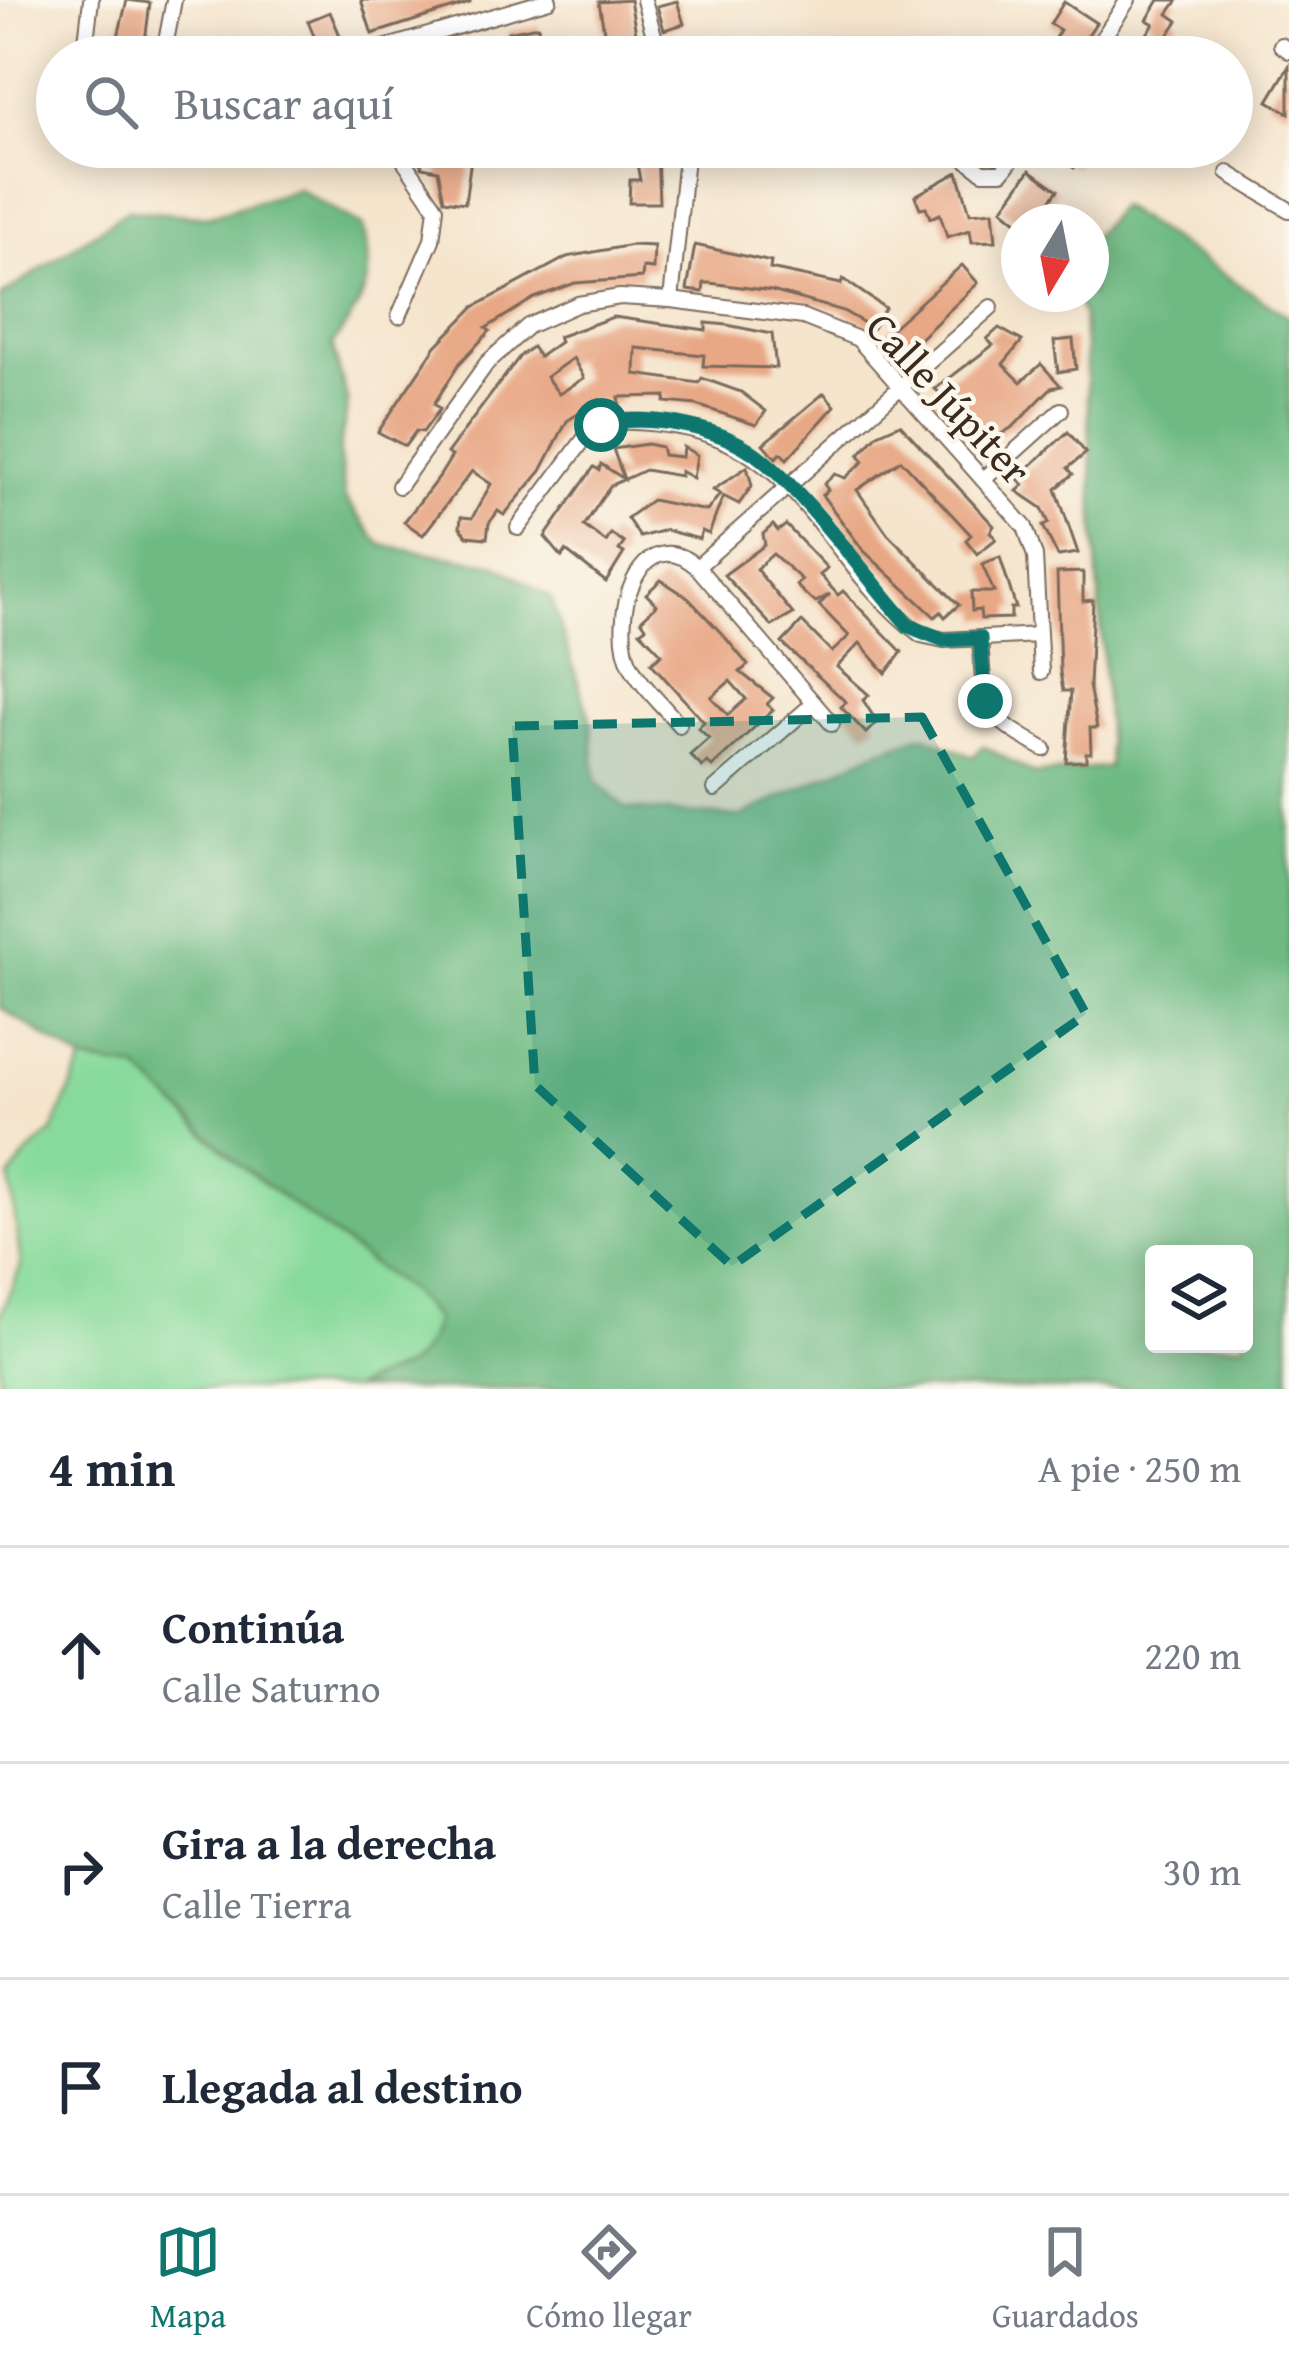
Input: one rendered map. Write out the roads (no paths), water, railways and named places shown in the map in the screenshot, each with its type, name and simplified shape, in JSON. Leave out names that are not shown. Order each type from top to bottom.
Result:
[{"type":"street","points":[[86,36],[91,0]]},
{"type":"street","points":[[167,36],[174,0]]},
{"type":"street","points":[[425,36],[548,0]]},
{"type":"street","points":[[644,0],[654,36]]},
{"type":"street","points":[[1104,36],[1128,0]]},
{"type":"street","points":[[399,316],[432,240],[436,208],[409,168]]},
{"type":"street","points":[[670,300],[685,168]]},
{"type":"street","points":[[978,168],[983,172],[1005,168]]},
{"type":"street","points":[[1228,173],[1289,210]]},
{"type":"street","name":"Calle Júpiter","points":[[398,486],[488,363],[528,326],[578,304],[620,297],[803,317],[858,339],[1024,527],[1035,556],[1041,672]]},
{"type":"street","points":[[697,567],[991,307]]},
{"type":"street","points":[[983,480],[1061,410]]},
{"type":"street","points":[[518,528],[587,434],[619,420],[713,433],[754,453],[909,626],[944,640],[1039,635]]},
{"type":"street","points":[[679,725],[631,665],[623,629],[625,602],[647,559],[660,550],[680,552],[697,567],[832,724]]},
{"type":"street","points":[[980,638],[985,701],[1000,724],[1044,749]]},
{"type":"street","points":[[715,789],[814,703]]}]
